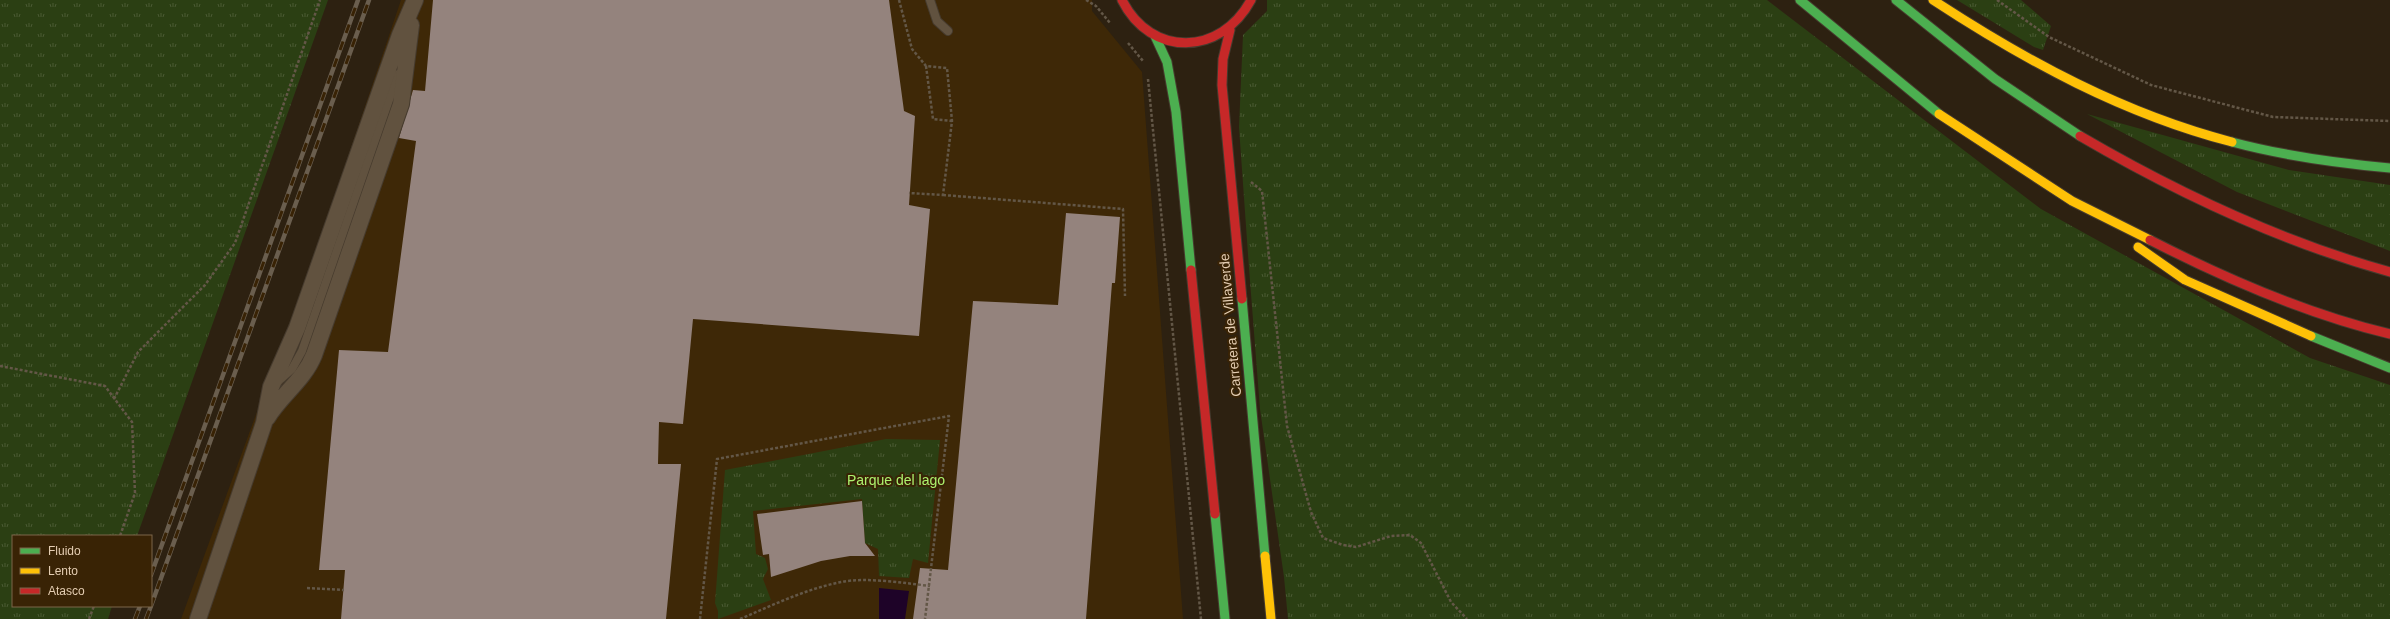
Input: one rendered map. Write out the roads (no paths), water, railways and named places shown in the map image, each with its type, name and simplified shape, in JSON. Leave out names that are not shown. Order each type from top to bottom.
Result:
[{"type":"highway","points":[[1122,0],[1133,18],[1155,36],[1171,42],[1194,43],[1230,30],[1243,14],[1251,0]]},
{"type":"highway","points":[[1800,0],[1930,108],[2072,201],[2185,280],[2285,326],[2390,368]]},
{"type":"highway","points":[[1896,0],[2010,90],[2100,148],[2172,187],[2247,220],[2360,264],[2390,272]]},
{"type":"highway","points":[[1933,0],[2002,46],[2059,78],[2134,111],[2191,130],[2253,147],[2329,162],[2390,168]]},
{"type":"highway","name":"Carretera de Villaverde","points":[[1230,30],[1223,59],[1222,78],[1271,619]]},
{"type":"highway","points":[[1155,36],[1167,62],[1175,99],[1225,619]]},
{"type":"highway","points":[[2072,201],[2218,275],[2353,325],[2390,334]]},
{"type":"street","points":[[264,423],[275,405],[304,374],[314,355],[401,104],[405,86],[408,38],[415,0]]},
{"type":"street","points":[[198,619],[264,423],[271,387],[297,328],[400,35],[415,0]]},
{"type":"lane","points":[[934,0],[931,4],[937,21],[948,31]]},
{"type":"lane","points":[[271,387],[289,372],[299,359],[347,233],[394,90],[408,38]]},
{"type":"railway","points":[[152,572],[358,0]]},
{"type":"railway","points":[[152,603],[369,0]]},
{"type":"railway","points":[[135,619],[140,607]]},
{"type":"railway","points":[[146,619],[151,607]]},
{"type":"park label","name":"Parque del lago","points":[[896,480]]}]
